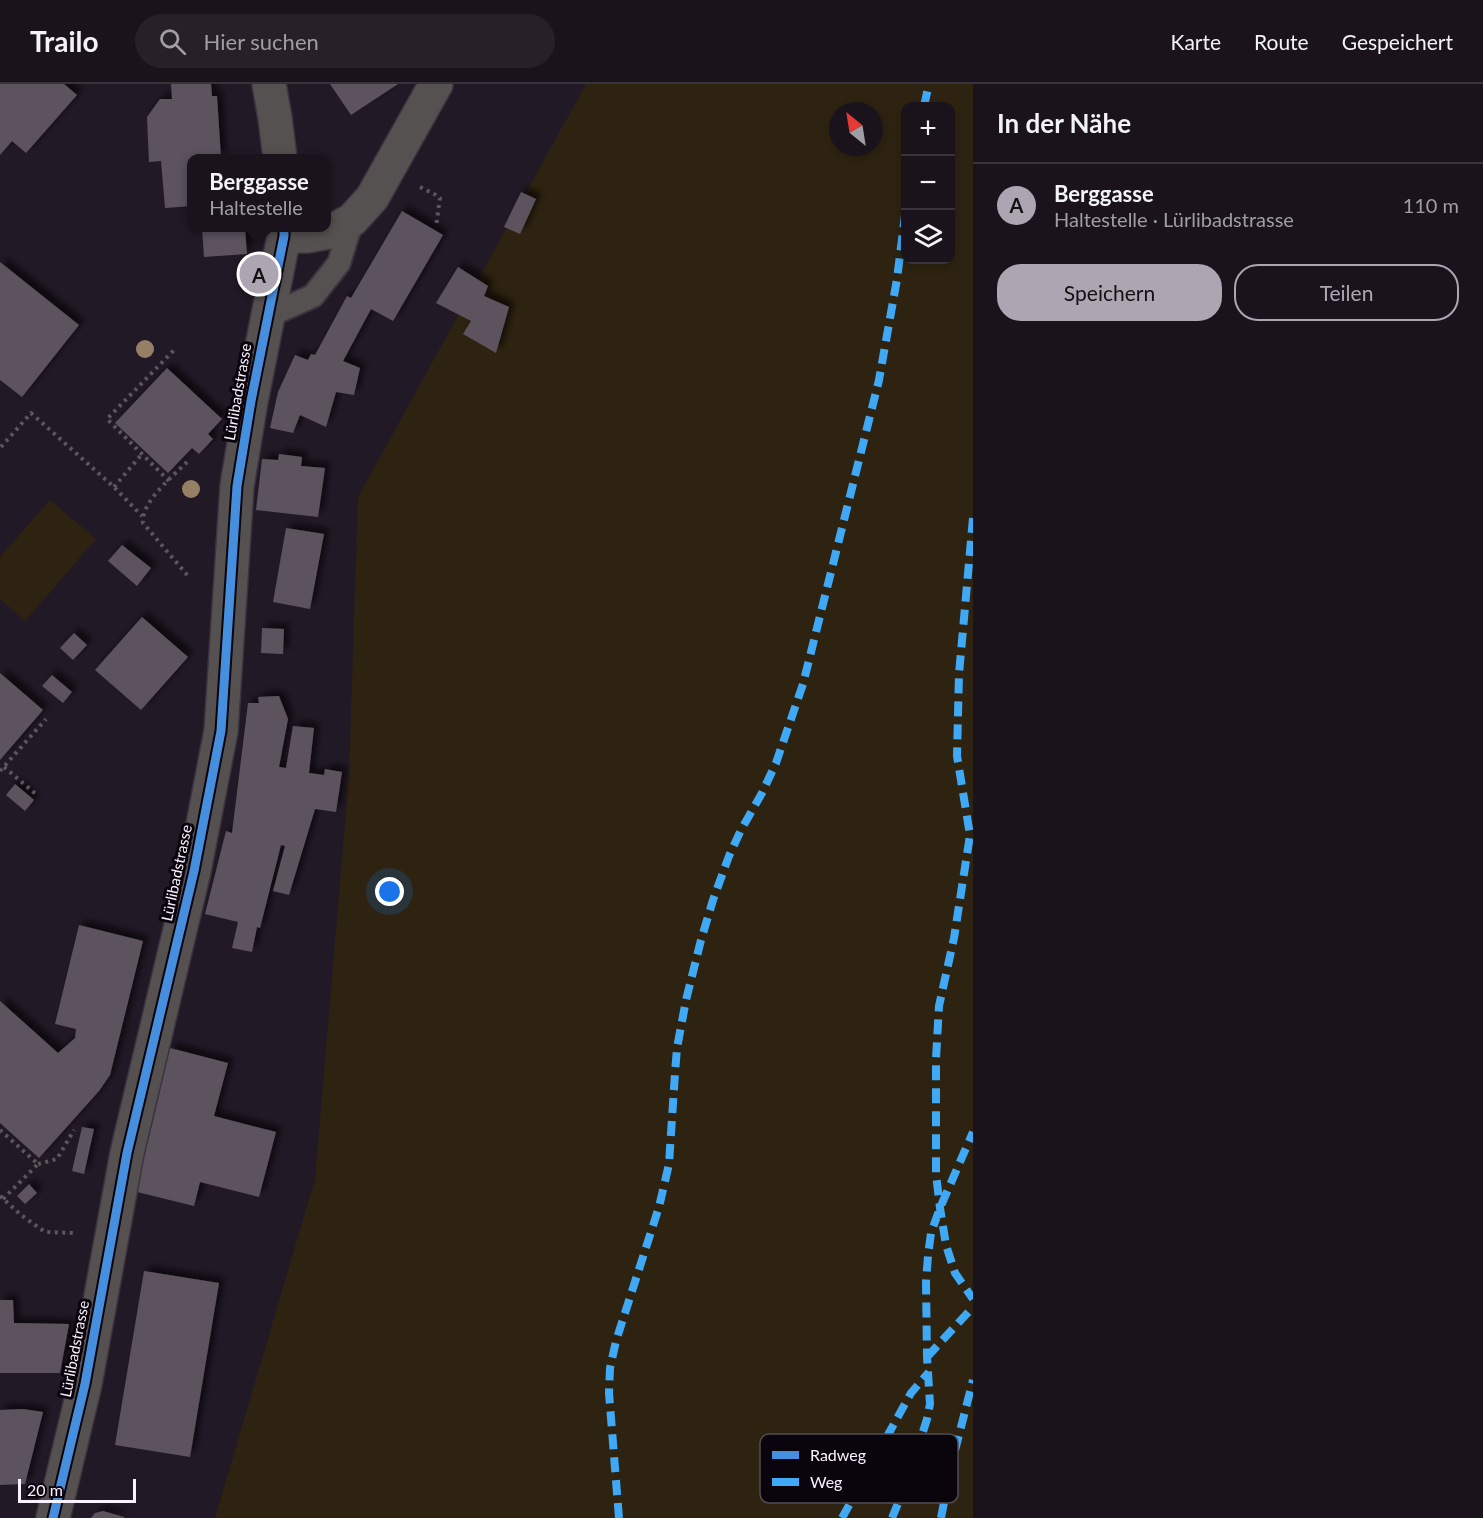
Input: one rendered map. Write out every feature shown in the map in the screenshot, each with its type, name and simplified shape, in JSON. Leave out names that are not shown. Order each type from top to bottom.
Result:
[{"type":"street","points":[[269,84],[279,154]]},
{"type":"street","points":[[331,231],[352,220],[372,198],[436,84]]},
{"type":"street","points":[[284,232],[307,236],[330,232]]},
{"type":"street","name":"Lürlibadstrasse","points":[[53,1518],[85,1384],[127,1153],[194,871],[221,731],[237,486],[284,232]]},
{"type":"lane","points":[[268,316],[313,296],[339,263],[352,220]]},
{"type":"path","points":[[169,481],[107,419],[176,348]]},
{"type":"path","points":[[1,447],[32,413],[114,487],[142,516]]},
{"type":"path","points":[[114,487],[142,454]]},
{"type":"path","points":[[187,462],[149,502],[142,516],[143,523],[188,576]]},
{"type":"path","points":[[0,771],[46,718]]},
{"type":"path","points":[[4,767],[37,795]]},
{"type":"path","points":[[0,1130],[38,1164]]},
{"type":"path","points":[[74,1131],[57,1159],[38,1164],[2,1197],[21,1215],[45,1232],[76,1233]]},
{"type":"shaded area","points":[[586,84],[973,84],[973,1518],[215,1518],[315,1179],[349,776],[358,497]]},
{"type":"shaded area","points":[[50,500],[96,539],[25,621],[0,599],[0,557]]},
{"type":"building","points":[[0,84],[64,84],[77,95],[26,153],[12,141],[0,155]]},
{"type":"building","points":[[171,84],[211,84],[212,96],[217,96],[221,154],[187,154],[187,206],[165,208],[161,161],[149,162],[147,117],[160,99],[172,99]]},
{"type":"building","points":[[330,84],[398,84],[351,115]]},
{"type":"building","points":[[521,192],[536,199],[520,234],[504,227]]},
{"type":"building","points":[[402,211],[443,235],[393,321],[371,309],[343,361],[360,368],[354,395],[336,392],[326,427],[300,415],[293,433],[270,428],[278,392],[295,355],[308,360],[311,354],[315,355],[347,296],[351,298]]},
{"type":"building","points":[[202,232],[245,232],[247,254],[204,257]]},
{"type":"building","points":[[0,262],[79,325],[22,397],[0,380]]},
{"type":"building","points":[[458,267],[488,286],[484,296],[509,307],[496,353],[463,334],[471,321],[436,303]]},
{"type":"building","points":[[167,368],[222,419],[208,434],[213,439],[199,454],[192,448],[168,473],[115,423]]},
{"type":"building","points":[[279,454],[302,457],[301,466],[325,468],[318,517],[256,510],[262,459],[278,460]]},
{"type":"building","points":[[286,528],[324,534],[310,609],[273,602]]},
{"type":"building","points":[[122,545],[151,568],[137,586],[108,561]]},
{"type":"building","points":[[142,617],[188,657],[141,710],[95,670]]},
{"type":"building","points":[[262,628],[284,629],[283,654],[261,653]]},
{"type":"building","points":[[74,633],[87,645],[73,660],[60,648]]},
{"type":"building","points":[[0,673],[43,710],[0,760]]},
{"type":"building","points":[[52,675],[72,692],[63,703],[42,686]]},
{"type":"building","points":[[279,696],[288,719],[279,767],[286,768],[293,726],[314,728],[309,773],[324,775],[325,769],[342,772],[336,812],[315,809],[289,895],[273,891],[285,846],[281,845],[252,952],[232,948],[238,922],[205,914],[226,831],[232,833],[248,703],[259,703],[258,697]]},
{"type":"building","points":[[15,784],[34,800],[25,811],[6,795]]},
{"type":"building","points":[[79,925],[143,941],[110,1075],[99,1091],[39,1158],[0,1123],[0,1001],[58,1053],[75,1038],[76,1029],[55,1024]]},
{"type":"building","points":[[170,1048],[228,1063],[214,1116],[276,1132],[259,1197],[200,1182],[194,1206],[133,1191]]},
{"type":"building","points":[[82,1127],[94,1129],[84,1174],[72,1171]]},
{"type":"building","points":[[29,1184],[37,1193],[25,1204],[17,1196]]},
{"type":"building","points":[[144,1271],[219,1283],[190,1457],[115,1445]]},
{"type":"building","points":[[0,1300],[13,1300],[14,1323],[69,1324],[60,1373],[0,1373]]},
{"type":"building","points":[[23,1409],[43,1412],[25,1484],[0,1485],[0,1410]]},
{"type":"building","points":[[103,1511],[124,1518],[91,1518],[95,1513]]},
{"type":"marked path","points":[[925,102],[929,84]]},
{"type":"marked path","points":[[619,1518],[609,1393],[610,1368],[616,1341],[659,1207],[669,1164],[677,1048],[686,1000],[701,940],[729,856],[776,763],[803,684],[879,380],[897,279],[906,210]]},
{"type":"marked path","points":[[973,518],[959,674],[957,756],[970,835],[954,938],[939,1006],[936,1059],[936,1174],[940,1208],[946,1245],[955,1273],[973,1299]]},
{"type":"marked path","points":[[922,1434],[930,1404],[926,1282],[931,1233],[973,1132]]},
{"type":"marked path","points":[[927,1357],[973,1307]]},
{"type":"marked path","points":[[888,1434],[911,1393],[929,1372]]},
{"type":"marked path","points":[[958,1439],[973,1380]]},
{"type":"marked path","points":[[842,1518],[850,1503]]},
{"type":"marked path","points":[[892,1518],[898,1503]]},
{"type":"marked path","points":[[941,1518],[944,1503]]},
{"type":"cycle path","points":[[53,1518],[85,1384],[127,1153],[194,871],[221,731],[237,486],[284,232]]},
{"type":"place","name":"Berggasse","points":[[259,274]]}]
